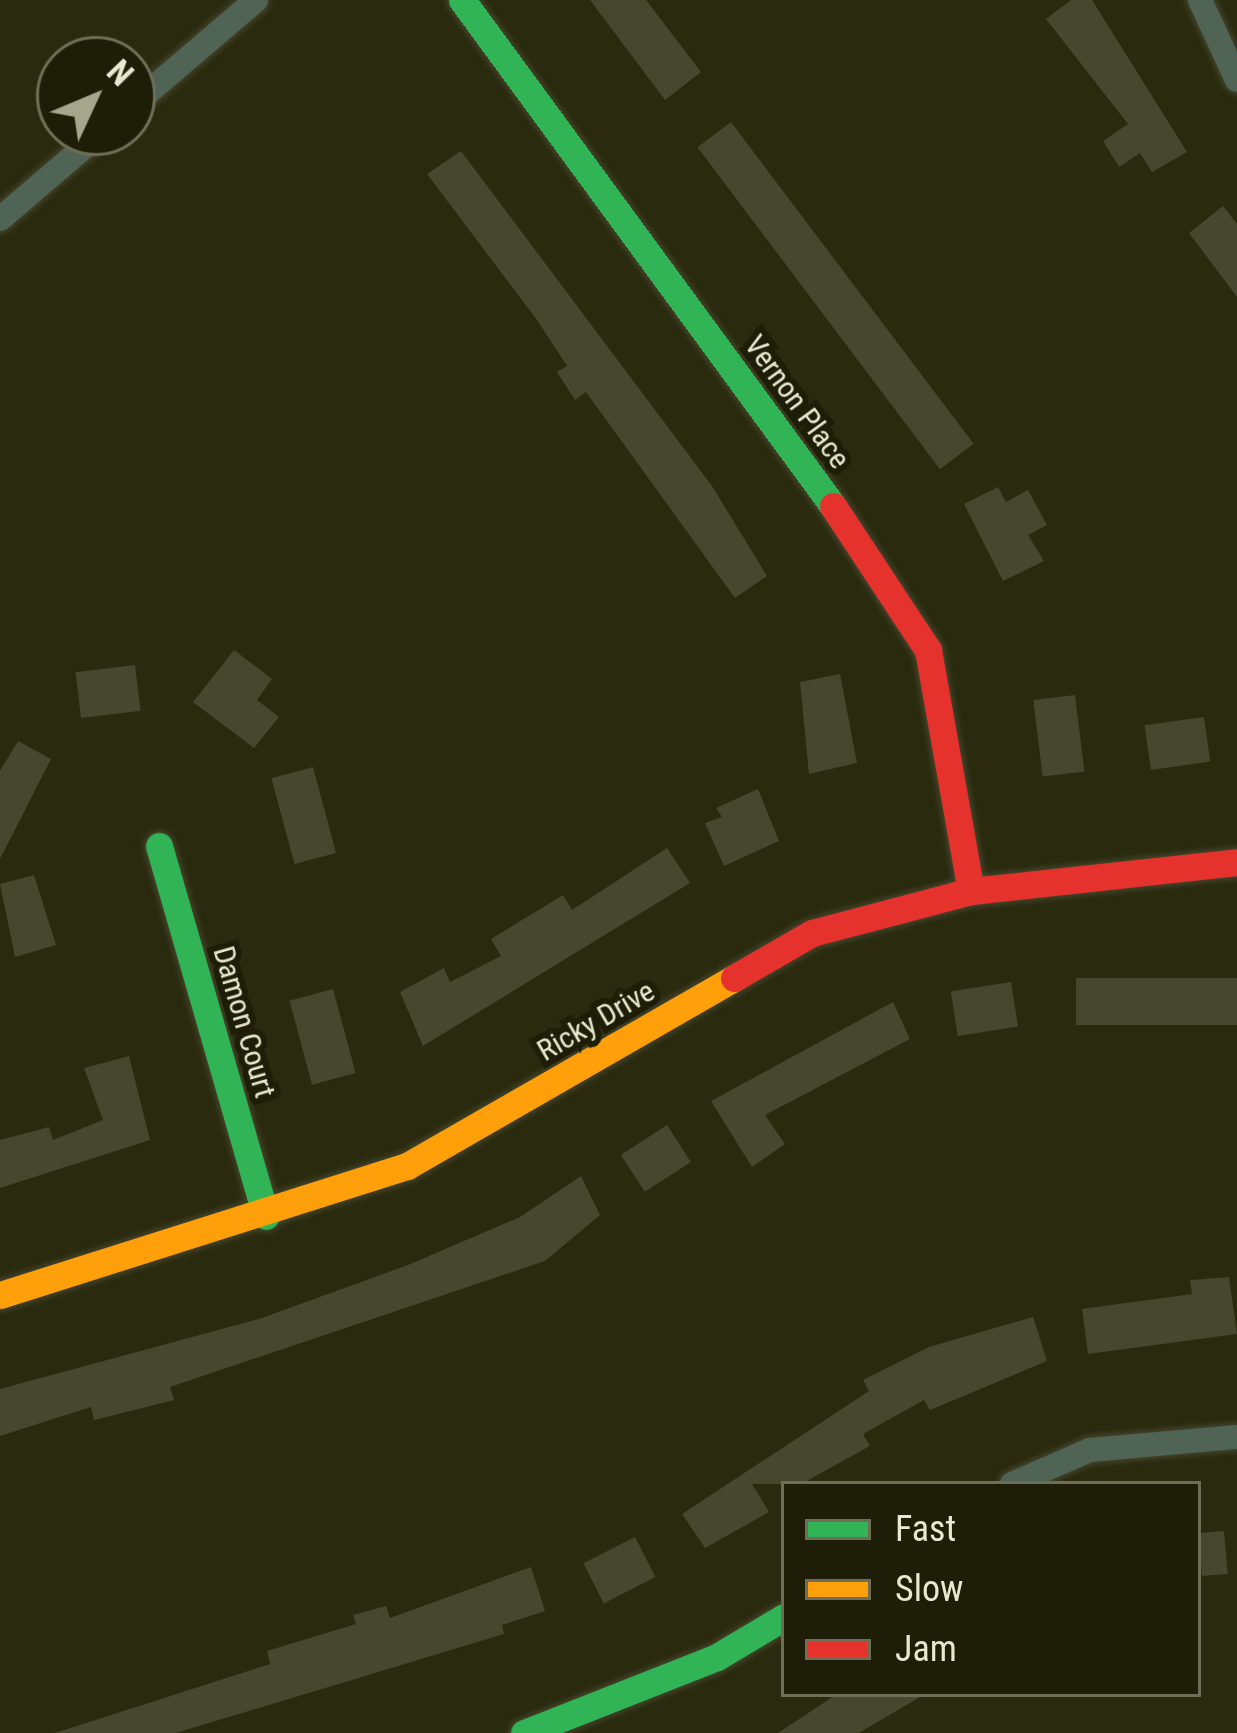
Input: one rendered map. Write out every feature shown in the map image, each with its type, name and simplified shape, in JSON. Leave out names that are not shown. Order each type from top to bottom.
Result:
[{"type":"street","points":[[156,85],[256,0]]},
{"type":"street","name":"Vernon Place","points":[[462,0],[889,582],[928,650],[971,891]]},
{"type":"street","points":[[1200,0],[1237,80]]},
{"type":"street","points":[[0,219],[74,156]]},
{"type":"street","name":"Damon Court","points":[[159,846],[266,1216]]},
{"type":"street","name":"Ricky Drive","points":[[0,1295],[266,1216],[407,1166],[812,933],[971,891],[1237,862]]},
{"type":"street","points":[[1019,1481],[1090,1450],[1237,1437]]},
{"type":"street","points":[[524,1733],[717,1657],[781,1619]]},
{"type":"building","points":[[590,0],[646,0],[701,72],[665,100]]},
{"type":"building","points":[[1071,0],[1092,0],[1187,152],[1152,172],[1140,153],[1119,167],[1103,141],[1128,124],[1046,19]]},
{"type":"building","points":[[731,122],[974,444],[940,469],[697,147]]},
{"type":"building","points":[[461,151],[712,486],[767,576],[735,598],[586,392],[575,400],[557,372],[567,366],[537,320],[427,174]]},
{"type":"building","points":[[1223,206],[1237,224],[1237,297],[1189,233]]},
{"type":"building","points":[[998,487],[1006,502],[1028,490],[1047,525],[1028,535],[1044,561],[1003,581],[964,504]]},
{"type":"building","points":[[234,650],[272,679],[257,700],[279,717],[254,748],[193,702]]},
{"type":"building","points":[[135,665],[141,711],[81,718],[75,672]]},
{"type":"building","points":[[840,674],[857,763],[809,774],[800,682]]},
{"type":"building","points":[[1075,695],[1084,771],[1043,777],[1033,700]]},
{"type":"building","points":[[1204,717],[1210,762],[1151,770],[1145,725]]},
{"type":"building","points":[[18,741],[51,759],[0,859],[0,771]]},
{"type":"building","points":[[313,767],[336,853],[295,864],[271,778]]},
{"type":"building","points":[[758,789],[779,841],[724,866],[705,823],[722,817],[716,808]]},
{"type":"building","points":[[667,848],[690,883],[423,1046],[400,992],[444,968],[450,982],[501,956],[491,939],[563,895],[572,910]]},
{"type":"building","points":[[34,875],[56,945],[15,957],[0,884]]},
{"type":"building","points":[[1076,978],[1237,978],[1237,1025],[1076,1025]]},
{"type":"building","points":[[1011,982],[1018,1026],[958,1036],[951,992]]},
{"type":"building","points":[[333,989],[356,1073],[312,1085],[290,1001]]},
{"type":"building","points":[[893,1002],[910,1039],[765,1115],[785,1144],[752,1167],[711,1101]]},
{"type":"building","points":[[129,1056],[150,1140],[0,1188],[0,1140],[49,1127],[53,1140],[103,1120],[84,1068]]},
{"type":"building","points":[[667,1125],[691,1162],[645,1192],[621,1155]]},
{"type":"building","points":[[581,1176],[600,1215],[545,1261],[170,1387],[174,1400],[94,1420],[91,1407],[0,1436],[0,1389],[259,1319],[408,1265],[520,1217]]},
{"type":"building","points":[[1229,1277],[1237,1334],[1088,1354],[1082,1309],[1192,1294],[1190,1280]]},
{"type":"building","points":[[1033,1317],[1047,1361],[930,1410],[924,1400],[863,1434],[870,1446],[806,1481],[752,1484],[769,1512],[705,1548],[682,1514],[869,1391],[863,1380],[929,1347]]},
{"type":"building","points":[[1224,1531],[1228,1574],[1202,1576],[1201,1533]]},
{"type":"building","points":[[635,1537],[655,1577],[604,1603],[583,1563]]},
{"type":"building","points":[[531,1567],[545,1611],[502,1625],[504,1634],[176,1733],[55,1733],[270,1664],[267,1651],[356,1624],[353,1615],[386,1606],[390,1618]]},
{"type":"building","points":[[832,1697],[920,1697],[859,1733],[778,1733]]},
{"type":"traffic: fast","points":[[462,0],[833,506]]},
{"type":"traffic: fast","points":[[159,846],[266,1216]]},
{"type":"traffic: fast","points":[[524,1733],[717,1657],[781,1619]]},
{"type":"traffic: slow","points":[[0,1295],[407,1166],[734,978]]},
{"type":"traffic: jam","points":[[833,506],[928,650],[971,891]]},
{"type":"traffic: jam","points":[[734,978],[812,933],[971,891],[1237,862]]}]
